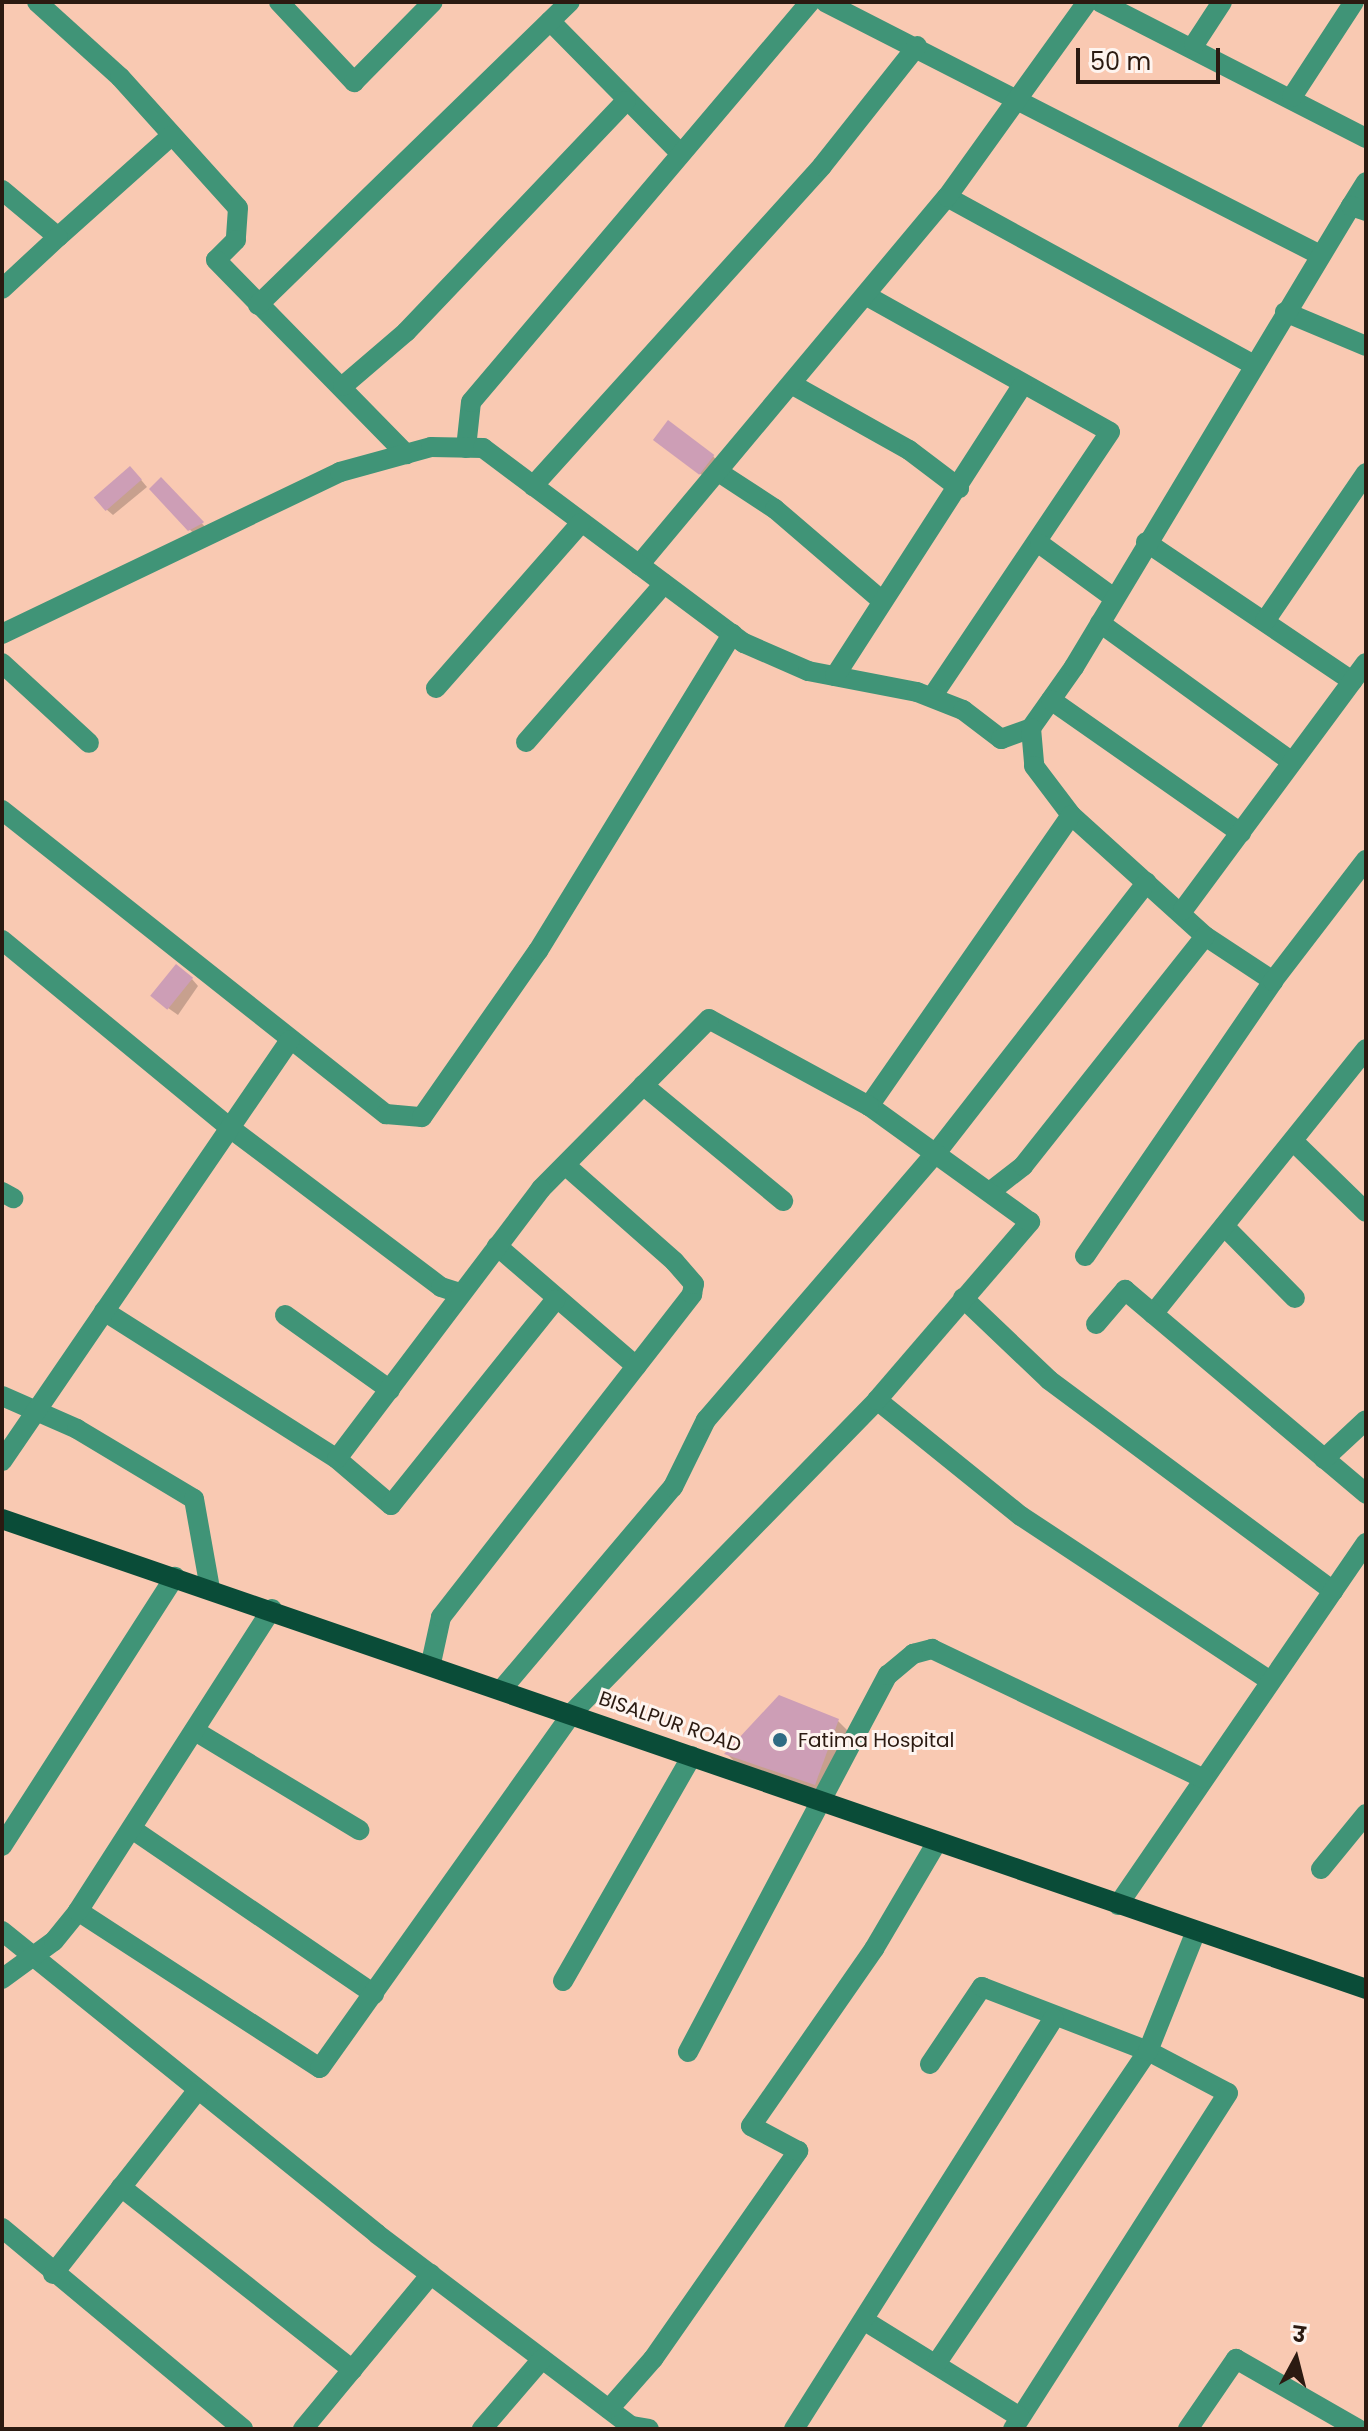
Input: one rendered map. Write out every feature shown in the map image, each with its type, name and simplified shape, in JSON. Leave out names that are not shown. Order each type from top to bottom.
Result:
[{"type":"main road","name":"BISALPUR ROAD","points":[[2,1519],[431,1663],[937,1842],[1366,1989]]},
{"type":"street","points":[[37,2],[120,77],[238,208],[236,240],[216,260],[343,386],[406,454]]},
{"type":"street","points":[[279,2],[354,82],[433,2]]},
{"type":"street","points":[[258,305],[570,2]]},
{"type":"street","points":[[466,448],[471,402],[810,2]]},
{"type":"street","points":[[825,2],[1021,97],[1320,255]]},
{"type":"street","points":[[639,565],[720,473],[947,197],[1087,2]]},
{"type":"street","points":[[1100,2],[1194,45],[1366,138]]},
{"type":"street","points":[[1194,45],[1222,2]]},
{"type":"street","points":[[1292,97],[1354,2]]},
{"type":"street","points":[[550,21],[680,153]]},
{"type":"street","points":[[533,486],[822,166],[917,46]]},
{"type":"street","points":[[343,386],[406,332],[626,101]]},
{"type":"street","points":[[2,289],[171,136]]},
{"type":"street","points":[[2,634],[340,472],[406,454],[483,448],[732,634],[835,676],[932,697],[1001,739],[1031,728],[1051,700],[1320,255],[1358,208],[1366,182]]},
{"type":"street","points":[[947,197],[1252,364]]},
{"type":"street","points":[[5,198],[58,237]]},
{"type":"street","points":[[867,296],[1022,386],[1110,432],[1040,544],[932,697]]},
{"type":"street","points":[[1285,312],[1366,346]]},
{"type":"street","points":[[793,385],[909,450],[959,488]]},
{"type":"street","points":[[835,676],[880,599],[959,488],[1022,386]]},
{"type":"street","points":[[720,473],[775,509],[880,599]]},
{"type":"street","points":[[1265,621],[1366,473]]},
{"type":"street","points":[[436,688],[581,523]]},
{"type":"street","points":[[1146,542],[1352,681]]},
{"type":"street","points":[[1040,544],[1114,598]]},
{"type":"street","points":[[526,742],[664,584]]},
{"type":"street","points":[[1100,623],[1292,762]]},
{"type":"street","points":[[2,810],[281,1025],[290,1040],[386,1114],[422,1117],[538,951],[732,634]]},
{"type":"street","points":[[2,663],[89,743]]},
{"type":"street","points":[[1183,910],[1366,663]]},
{"type":"street","points":[[1051,700],[1241,833]]},
{"type":"street","points":[[1031,728],[1034,766],[1071,815],[1183,910],[1205,936],[1273,981]]},
{"type":"street","points":[[869,1106],[1071,815]]},
{"type":"street","points":[[1085,1256],[1273,981],[1366,860]]},
{"type":"street","points":[[502,1689],[673,1487],[706,1420],[936,1153],[1147,882]]},
{"type":"street","points":[[991,1191],[1023,1166],[1205,936]]},
{"type":"street","points":[[2,940],[230,1128],[441,1287],[459,1293]]},
{"type":"street","points":[[78,1911],[320,2068],[572,1713],[877,1400],[1030,1222],[869,1106],[709,1019],[565,1165],[459,1293],[337,1459]]},
{"type":"street","points":[[2,1461],[290,1040]]},
{"type":"street","points":[[1153,1314],[1366,1049]]},
{"type":"street","points":[[643,1085],[783,1201]]},
{"type":"street","points":[[1293,1141],[1366,1212]]},
{"type":"street","points":[[431,1663],[441,1617],[636,1366],[686,1307],[694,1284],[565,1165]]},
{"type":"street","points":[[1224,1226],[1295,1298]]},
{"type":"street","points":[[497,1246],[555,1300],[636,1366]]},
{"type":"street","points":[[1096,1324],[1125,1290],[1366,1494]]},
{"type":"street","points":[[963,1298],[1049,1380],[1333,1591]]},
{"type":"street","points":[[104,1311],[337,1459],[391,1505],[555,1300]]},
{"type":"street","points":[[285,1315],[390,1390]]},
{"type":"street","points":[[2,1396],[36,1410],[194,1499],[210,1589]]},
{"type":"street","points":[[877,1400],[1021,1516],[1270,1681]]},
{"type":"street","points":[[1324,1459],[1366,1420]]},
{"type":"street","points":[[1118,1905],[1366,1543]]},
{"type":"street","points":[[2,1846],[175,1577]]},
{"type":"street","points":[[2,1979],[54,1941],[78,1911],[272,1609]]},
{"type":"street","points":[[688,2052],[824,1802],[888,1675],[932,1649],[1203,1778]]},
{"type":"street","points":[[195,1731],[359,1830]]},
{"type":"street","points":[[563,1981],[692,1756]]},
{"type":"street","points":[[1321,1869],[1366,1814]]},
{"type":"street","points":[[132,1829],[374,1994]]},
{"type":"street","points":[[609,2409],[653,2359],[798,2151],[751,2126],[874,1949],[937,1842]]},
{"type":"street","points":[[2,1931],[29,1957],[197,2091],[431,2274],[636,2428]]},
{"type":"street","points":[[936,2364],[1148,2051],[1196,1931]]},
{"type":"street","points":[[865,2321],[936,2364],[1017,2423],[1228,2093],[1148,2051],[1054,2018],[982,1987],[930,2064]]},
{"type":"street","points":[[794,2429],[1054,2018]]},
{"type":"street","points":[[53,2274],[197,2091]]},
{"type":"street","points":[[121,2187],[353,2370]]},
{"type":"street","points":[[2,2228],[53,2274],[243,2429]]},
{"type":"street","points":[[303,2429],[431,2274]]},
{"type":"street","points":[[482,2429],[542,2359]]},
{"type":"street","points":[[1188,2429],[1236,2359],[1358,2429]]},
{"type":"building","points":[[668,420],[714,455],[699,475],[653,440]]},
{"type":"building","points":[[130,466],[142,480],[106,511],[94,497]]},
{"type":"building","points":[[161,477],[203,523],[188,531],[149,489]]},
{"type":"building","points":[[176,964],[193,978],[167,1010],[150,996]]},
{"type":"building","points":[[779,1695],[839,1719],[815,1785],[724,1754]]},
{"type":"place","name":"Fatima Hospital","points":[[780,1740]]}]
